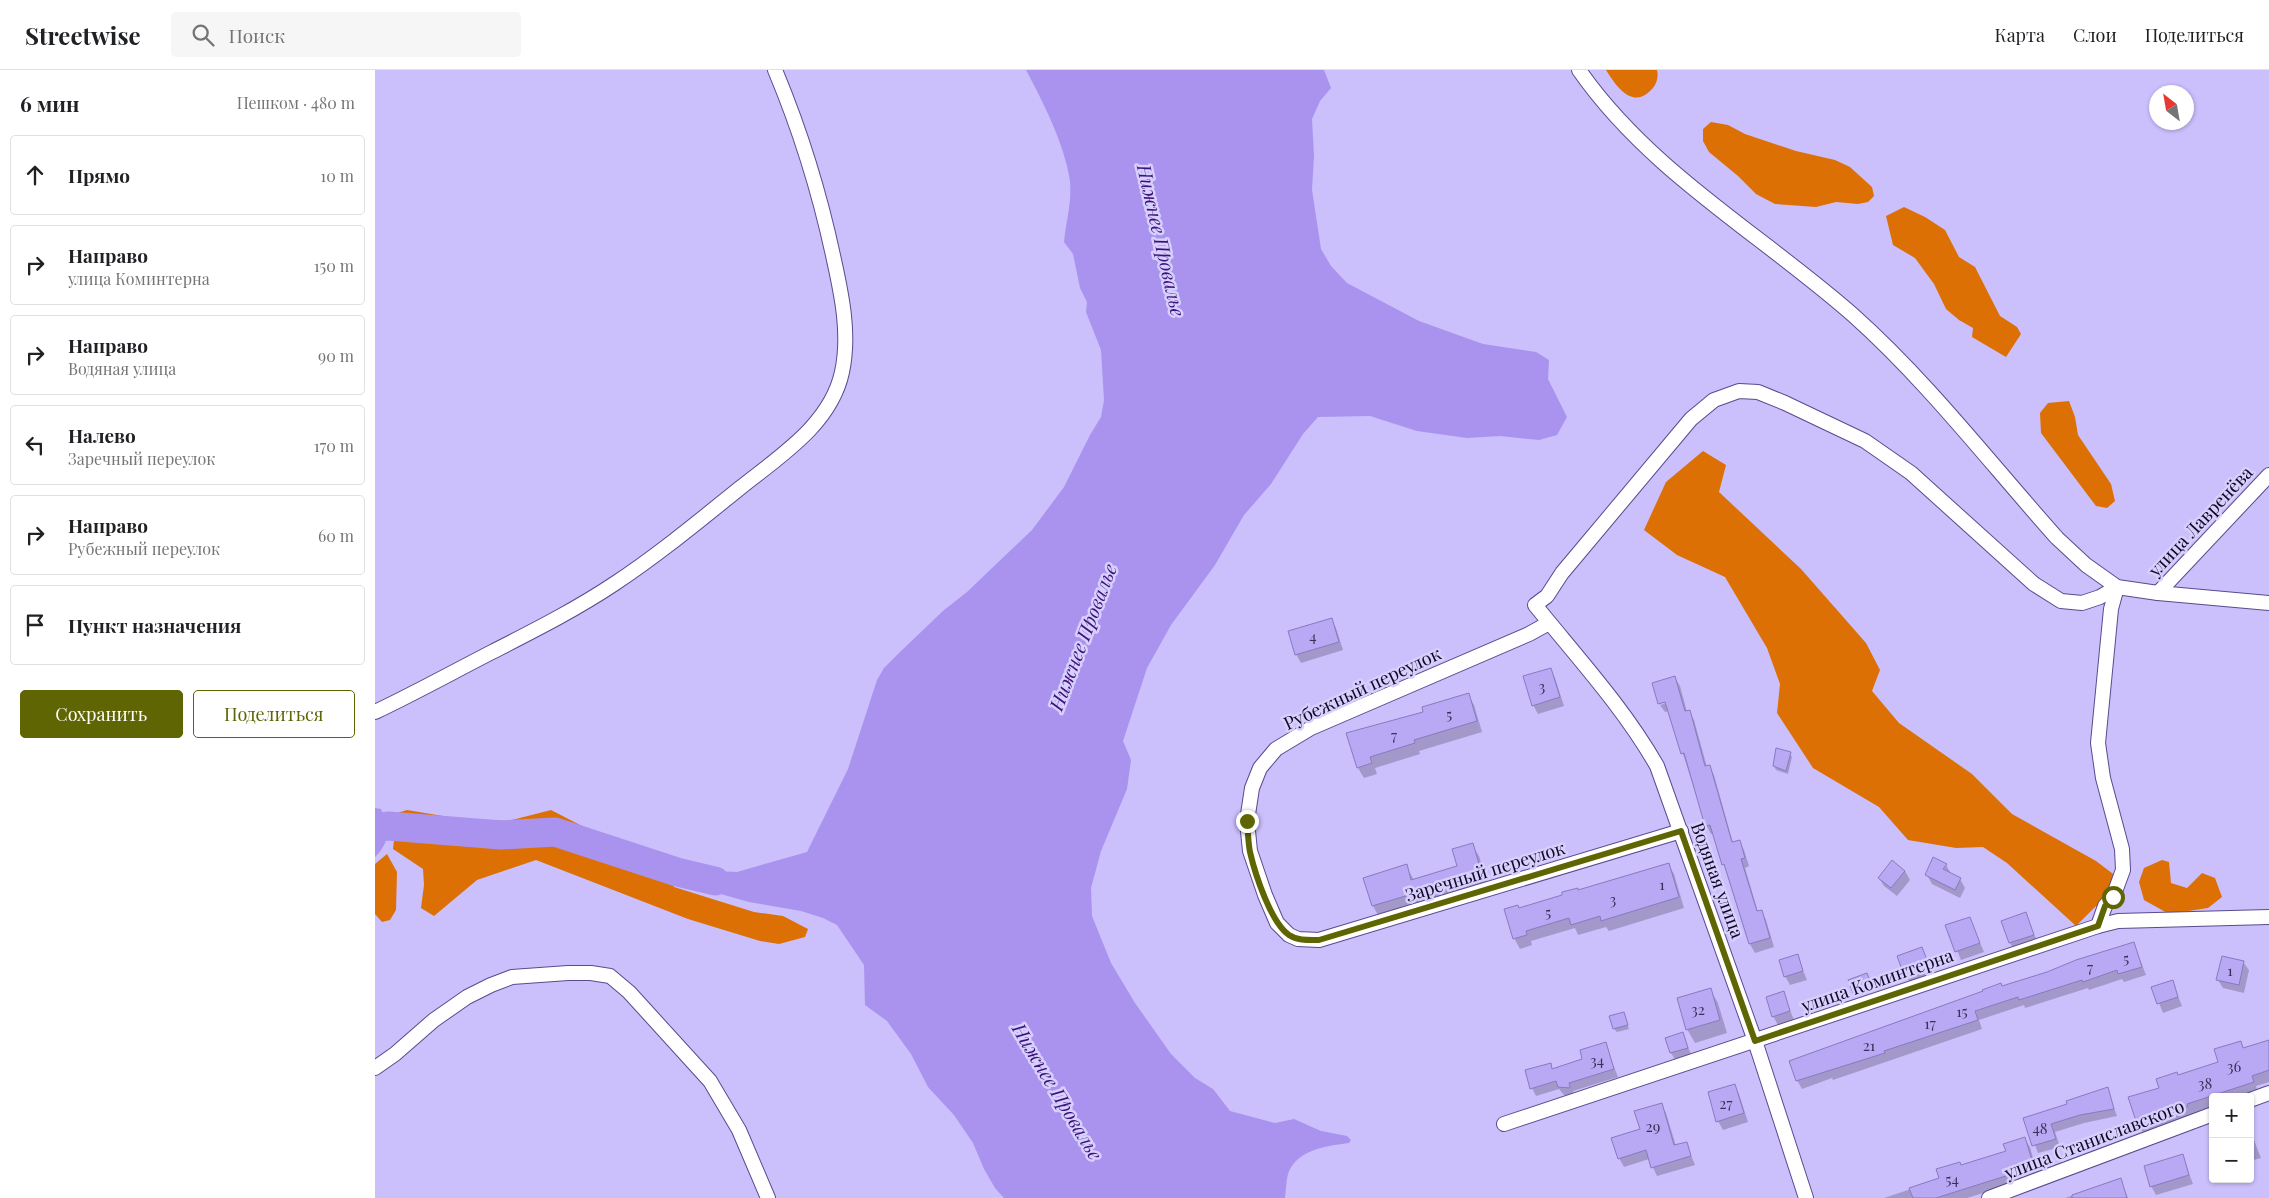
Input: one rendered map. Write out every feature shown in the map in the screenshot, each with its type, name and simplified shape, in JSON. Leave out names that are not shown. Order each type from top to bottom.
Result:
[{"type":"street","points":[[375,712],[547,623],[614,584],[688,530],[786,451],[815,425],[835,397],[843,371],[846,338],[840,288],[824,212],[794,116],[775,70]]},
{"type":"street","points":[[1579,70],[1615,117],[1647,147],[1709,202],[1814,282],[1893,353],[2057,538],[2086,565],[2117,587],[2158,593],[2269,603]]},
{"type":"street","name":"Водяная улица","points":[[1806,1198],[1755,1041],[1657,766],[1642,740],[1535,605],[1547,596],[1562,573],[1691,419],[1714,400],[1739,390],[1758,392],[1785,402],[1865,440],[1911,473],[2034,584],[2061,601],[2082,603],[2100,597],[2117,587]]},
{"type":"street","name":"улица Лавренёва","points":[[2158,593],[2269,475]]},
{"type":"street","points":[[2098,926],[2105,906],[2113,897],[2123,870],[2122,849],[2103,778],[2098,743],[2111,609],[2117,587]]},
{"type":"street","name":"Рубежный переулок","points":[[1298,939],[1289,935],[1277,924],[1265,895],[1249,844],[1247,821],[1252,788],[1260,768],[1275,749],[1311,728],[1529,634],[1549,623]]},
{"type":"street","name":"Заречный переулок","points":[[1298,939],[1319,940],[1681,831]]},
{"type":"street","name":"улица Коминтерна","points":[[1504,1124],[2098,926],[2118,921],[2269,917]]},
{"type":"street","points":[[375,1068],[395,1054],[441,1015],[467,997],[491,985],[512,977],[568,973],[591,973],[610,976],[629,992],[710,1081],[739,1130],[768,1198]]},
{"type":"street","points":[[2254,1099],[2269,1093]]},
{"type":"street","name":"улица Станиславского","points":[[1989,1198],[2209,1116]]},
{"type":"shaded area","points":[[1606,70],[1657,70],[1658,73],[1652,89],[1637,98],[1625,93]]},
{"type":"shaded area","points":[[1711,122],[1728,125],[1745,134],[1796,151],[1835,160],[1850,167],[1872,187],[1874,196],[1868,202],[1858,204],[1836,202],[1816,207],[1775,204],[1756,194],[1709,152],[1703,141],[1703,129]]},
{"type":"shaded area","points":[[1904,207],[1925,217],[1945,230],[1959,257],[1975,267],[2000,316],[2017,327],[2021,334],[2006,357],[1972,337],[1973,328],[1959,320],[1946,309],[1934,284],[1915,258],[1893,245],[1886,216]]},
{"type":"shaded area","points":[[2069,401],[2075,417],[2078,435],[2111,484],[2115,501],[2107,508],[2096,506],[2041,433],[2040,413],[2048,403]]},
{"type":"shaded area","points":[[1703,451],[1726,465],[1719,492],[1801,569],[1866,643],[1880,670],[1872,691],[1899,723],[1972,774],[2012,814],[2096,861],[2125,883],[2095,907],[2076,926],[2007,863],[1983,847],[1956,848],[1908,840],[1879,807],[1813,768],[1777,713],[1780,684],[1767,648],[1725,577],[1677,555],[1644,530],[1666,482]]},
{"type":"shaded area","points":[[407,810],[461,819],[508,821],[551,810],[580,825],[657,856],[674,887],[754,912],[783,916],[808,929],[805,937],[779,944],[760,941],[688,919],[536,860],[477,880],[434,916],[421,908],[424,885],[423,869],[393,849],[397,813]]},
{"type":"shaded area","points":[[387,854],[397,872],[396,910],[390,920],[382,922],[375,914],[375,864]]},
{"type":"shaded area","points":[[2162,860],[2169,862],[2171,883],[2187,888],[2202,873],[2215,878],[2222,897],[2208,908],[2169,914],[2144,900],[2139,882],[2144,868]]},
{"type":"water","name":"Нижнее Провалье","points":[[1026,70],[1324,70],[1331,88],[1320,101],[1312,119],[1314,156],[1312,190],[1321,249],[1331,266],[1347,283],[1419,321],[1483,344],[1536,352],[1549,360],[1548,379],[1567,417],[1557,435],[1539,440],[1500,436],[1467,438],[1417,431],[1370,416],[1318,417],[1303,434],[1271,484],[1244,515],[1215,565],[1171,625],[1147,668],[1123,741],[1131,760],[1127,789],[1101,851],[1091,888],[1092,916],[1111,963],[1135,1003],[1171,1054],[1195,1078],[1213,1089],[1230,1111],[1275,1123],[1294,1119],[1321,1131],[1347,1136],[1351,1140],[1349,1143],[1314,1150],[1298,1159],[1288,1174],[1285,1198],[1004,1198],[995,1188],[984,1169],[973,1143],[954,1115],[928,1087],[911,1054],[887,1021],[865,1005],[864,965],[837,925],[801,911],[749,902],[682,883],[677,872],[687,865],[714,871],[737,872],[807,852],[848,769],[877,680],[884,668],[944,610],[967,592],[1032,530],[1064,487],[1101,417],[1104,400],[1101,350],[1086,312],[1087,302],[1080,288],[1073,254],[1064,242],[1070,197],[1070,181],[1067,167],[1053,124]]},
{"type":"water","points":[[375,808],[381,809],[386,823],[387,834],[384,846],[375,857]]},
{"type":"building","points":[[1332,618],[1339,642],[1295,655],[1288,631]]},
{"type":"building","points":[[1551,668],[1560,697],[1532,706],[1523,676]]},
{"type":"building","points":[[1675,676],[1685,711],[1690,710],[1705,766],[1710,765],[1732,842],[1740,840],[1745,858],[1741,859],[1757,911],[1762,910],[1770,938],[1749,944],[1710,825],[1705,826],[1684,753],[1681,754],[1665,702],[1658,704],[1652,683]]},
{"type":"building","points":[[1469,693],[1477,721],[1414,740],[1415,743],[1370,757],[1372,763],[1357,768],[1346,733],[1423,712],[1422,707]]},
{"type":"building","points":[[1776,748],[1791,752],[1786,771],[1773,766]]},
{"type":"building","points":[[1473,843],[1482,874],[1449,884],[1450,887],[1423,895],[1422,891],[1372,906],[1363,878],[1407,864],[1411,880],[1457,866],[1452,849]]},
{"type":"building","points":[[1933,857],[1947,864],[1943,869],[1961,878],[1955,890],[1925,875]]},
{"type":"building","points":[[1892,860],[1905,871],[1891,888],[1878,878]]},
{"type":"building","points":[[1669,863],[1679,897],[1601,921],[1600,916],[1571,925],[1569,918],[1526,931],[1527,935],[1513,939],[1504,909],[1518,905],[1519,908],[1562,895],[1562,892],[1578,888],[1578,890]]},
{"type":"building","points":[[2026,912],[2034,935],[2009,943],[2001,921]]},
{"type":"building","points":[[1970,917],[1980,943],[1955,952],[1945,925]]},
{"type":"building","points":[[2134,942],[2142,967],[2118,974],[2117,970],[2083,982],[2082,980],[2019,1000],[2018,997],[1975,1011],[1978,1020],[1884,1051],[1885,1053],[1796,1081],[1789,1061],[2001,983],[2002,986]]},
{"type":"building","points":[[1922,947],[1930,968],[1905,978],[1897,956]]},
{"type":"building","points":[[1798,954],[1803,971],[1784,977],[1779,960]]},
{"type":"building","points":[[2222,956],[2244,961],[2239,985],[2216,980]]},
{"type":"building","points":[[1867,973],[1872,986],[1853,993],[1848,980]]},
{"type":"building","points":[[2173,980],[2178,997],[2157,1004],[2151,987]]},
{"type":"building","points":[[1711,988],[1720,1020],[1686,1030],[1677,998]]},
{"type":"building","points":[[1784,991],[1790,1011],[1772,1017],[1766,997]]},
{"type":"building","points":[[1624,1012],[1628,1025],[1613,1029],[1609,1016]]},
{"type":"building","points":[[1683,1032],[1688,1048],[1670,1053],[1665,1038]]},
{"type":"building","points":[[2269,1040],[2269,1070],[2252,1076],[2254,1082],[2220,1093],[2209,1093],[2209,1097],[2187,1104],[2188,1106],[2137,1124],[2128,1097],[2159,1088],[2156,1079],[2177,1072],[2178,1075],[2218,1062],[2214,1049],[2241,1041],[2243,1048]]},
{"type":"building","points":[[1606,1042],[1614,1069],[1569,1083],[1570,1088],[1558,1087],[1556,1081],[1530,1089],[1525,1070],[1551,1063],[1552,1069],[1582,1059],[1580,1050]]},
{"type":"building","points":[[1735,1084],[1744,1113],[1716,1122],[1708,1092]]},
{"type":"building","points":[[2108,1087],[2114,1109],[2080,1115],[2051,1124],[2056,1139],[2032,1146],[2023,1118],[2067,1104],[2066,1101]]},
{"type":"building","points":[[1662,1103],[1674,1145],[1687,1142],[1691,1156],[1651,1168],[1646,1150],[1618,1159],[1611,1138],[1640,1129],[1634,1111]]},
{"type":"building","points":[[2025,1137],[2034,1167],[1936,1198],[1913,1198],[1909,1188],[1939,1178],[1936,1169],[1960,1162],[1961,1165],[2006,1151],[2003,1144]]},
{"type":"building","points":[[2183,1154],[2189,1175],[2150,1187],[2144,1166]]},
{"type":"building","points":[[2121,1178],[2127,1198],[2072,1198],[2072,1195]]},
{"type":"waterway","points":[[375,828],[388,826],[501,835],[555,832],[677,872],[715,881]]},
{"type":"route","points":[[1247,821],[1250,852],[1277,924],[1289,935],[1298,939],[1319,940],[1681,831],[1755,1041],[2098,926],[2105,906],[2113,897]]}]
